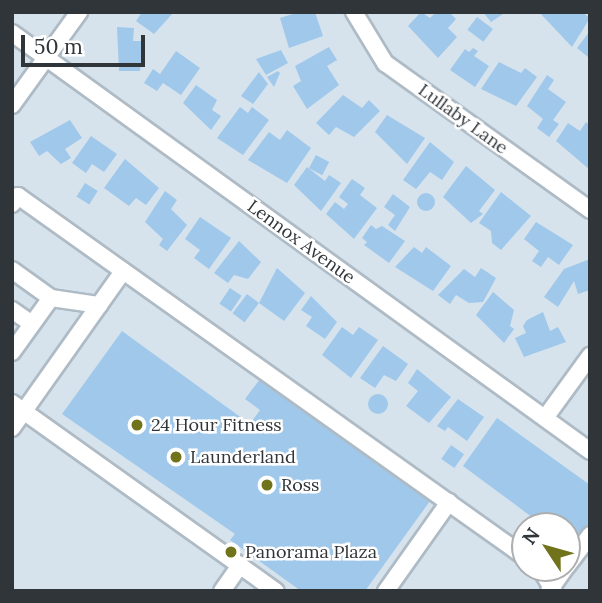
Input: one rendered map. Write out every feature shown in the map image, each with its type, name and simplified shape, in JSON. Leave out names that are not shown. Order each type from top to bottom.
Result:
[{"type":"street","points":[[12,105],[79,12]]},
{"type":"street","name":"Lullaby Lane","points":[[354,12],[385,63],[590,210]]},
{"type":"street","name":"Lennox Avenue","points":[[12,33],[590,451]]},
{"type":"street","points":[[12,204],[18,196],[511,547]]},
{"type":"street","points":[[12,270],[51,298],[99,305]]},
{"type":"street","points":[[12,428],[18,407],[123,271]]},
{"type":"street","points":[[12,352],[51,298]]},
{"type":"street","points":[[12,310],[32,324]]},
{"type":"street","points":[[545,418],[590,356]]},
{"type":"street","points":[[18,407],[276,591]]},
{"type":"street","points":[[386,591],[449,502]]},
{"type":"street","points":[[222,591],[240,565]]},
{"type":"building","points":[[142,12],[174,12],[154,34],[136,21]]},
{"type":"building","points":[[299,12],[315,12],[323,36],[289,48],[280,18]]},
{"type":"building","points":[[421,12],[430,18],[436,12],[449,12],[456,19],[448,28],[457,37],[438,58],[408,26]]},
{"type":"building","points":[[483,12],[506,12],[491,22]]},
{"type":"building","points":[[539,12],[582,12],[590,18],[572,47]]},
{"type":"building","points":[[477,17],[493,29],[483,42],[467,30]]},
{"type":"building","points":[[117,27],[134,28],[133,41],[144,41],[140,71],[119,71]]},
{"type":"building","points":[[590,31],[590,55],[588,57],[577,48]]},
{"type":"building","points":[[329,47],[337,60],[327,66],[339,85],[307,109],[293,86],[301,81],[295,66]]},
{"type":"building","points":[[473,48],[478,51],[474,56],[489,66],[475,87],[450,70],[465,49],[469,52]]},
{"type":"building","points":[[281,50],[288,63],[266,75],[256,59]]},
{"type":"building","points":[[176,51],[200,68],[181,95],[163,83],[157,91],[144,83],[153,69],[160,74]]},
{"type":"building","points":[[499,62],[521,73],[525,68],[537,77],[516,106],[481,89]]},
{"type":"building","points":[[278,71],[280,73],[274,87],[267,77]]},
{"type":"building","points":[[259,72],[268,84],[253,104],[241,96]]},
{"type":"building","points":[[547,75],[554,80],[548,89],[566,102],[553,120],[559,124],[549,137],[537,128],[543,119],[527,106]]},
{"type":"building","points":[[196,85],[217,100],[212,110],[221,116],[211,130],[183,103]]},
{"type":"building","points":[[343,95],[362,108],[369,100],[380,111],[354,137],[336,127],[329,135],[316,123]]},
{"type":"building","points":[[240,107],[248,113],[252,107],[269,120],[243,155],[217,138]]},
{"type":"building","points":[[387,115],[425,138],[407,164],[375,132]]},
{"type":"building","points":[[70,120],[82,138],[65,149],[71,158],[61,164],[47,151],[39,156],[30,142]]},
{"type":"building","points":[[586,122],[590,125],[590,170],[556,141],[568,123],[580,131]]},
{"type":"building","points":[[287,130],[311,148],[287,183],[248,160],[269,132],[280,140]]},
{"type":"building","points":[[91,136],[117,154],[104,172],[92,164],[86,173],[72,163]]},
{"type":"building","points":[[430,142],[454,162],[442,180],[430,172],[416,189],[403,180]]},
{"type":"building","points":[[316,155],[329,162],[322,175],[309,168]]},
{"type":"building","points":[[125,159],[159,188],[146,205],[136,198],[129,206],[104,188]]},
{"type":"building","points":[[466,166],[495,190],[479,211],[483,214],[471,223],[443,197]]},
{"type":"building","points":[[307,167],[325,181],[329,175],[341,183],[321,211],[294,185]]},
{"type":"building","points":[[352,179],[365,188],[360,195],[377,208],[354,239],[326,214],[335,202],[344,209],[348,204],[339,197]]},
{"type":"building","points":[[85,183],[98,191],[89,205],[77,197]]},
{"type":"building","points":[[165,191],[177,200],[171,209],[187,225],[167,251],[159,245],[163,239],[145,222]]},
{"type":"building","points":[[501,192],[531,216],[501,250],[492,243],[491,231],[479,223]]},
{"type":"building","points":[[422,193],[430,193],[435,202],[433,209],[422,211],[417,206],[417,198]]},
{"type":"building","points":[[393,194],[410,207],[395,231],[388,225],[395,215],[384,207]]},
{"type":"building","points":[[200,217],[231,238],[209,269],[194,258],[200,250],[185,239]]},
{"type":"building","points":[[536,222],[573,245],[559,265],[548,257],[541,267],[532,261],[539,251],[524,239]]},
{"type":"building","points":[[371,225],[376,229],[382,226],[405,241],[389,263],[364,245],[367,242],[362,238]]},
{"type":"building","points":[[239,241],[261,262],[248,279],[234,275],[228,283],[214,273]]},
{"type":"building","points":[[414,247],[422,253],[426,247],[451,266],[433,291],[395,267]]},
{"type":"building","points":[[590,259],[590,290],[578,294],[574,281],[558,307],[544,297],[564,269]]},
{"type":"building","points":[[277,268],[305,293],[284,321],[259,303]]},
{"type":"building","points":[[481,268],[496,278],[483,302],[469,303],[456,295],[450,304],[438,295],[464,269],[475,277]]},
{"type":"building","points":[[230,288],[242,296],[231,312],[219,304]]},
{"type":"building","points":[[493,292],[514,310],[510,326],[514,329],[504,343],[476,315]]},
{"type":"building","points":[[247,294],[259,303],[245,322],[233,313]]},
{"type":"building","points":[[311,296],[337,322],[325,339],[306,326],[312,317],[301,310]]},
{"type":"building","points":[[543,312],[550,331],[558,327],[566,342],[524,357],[515,338],[526,333],[523,326],[527,320]]},
{"type":"building","points":[[342,327],[353,335],[359,327],[378,340],[351,378],[322,355]]},
{"type":"building","points":[[122,331],[250,424],[260,410],[245,399],[260,379],[430,501],[365,591],[301,591],[230,540],[235,534],[62,414]]},
{"type":"building","points":[[383,346],[408,364],[396,381],[384,375],[375,388],[360,378]]},
{"type":"building","points":[[417,369],[451,397],[429,423],[406,406],[418,391],[408,383]]},
{"type":"building","points":[[378,394],[385,397],[388,404],[385,411],[378,414],[371,411],[368,404],[371,397]]},
{"type":"building","points":[[458,399],[484,417],[467,441],[448,427],[445,431],[437,426]]},
{"type":"building","points":[[497,418],[590,485],[590,523],[581,535],[581,512],[525,512],[463,466]]},
{"type":"building","points":[[451,445],[464,454],[454,468],[441,459]]},
{"type":"place","name":"24 Hour Fitness","points":[[137,425]]},
{"type":"place","name":"Launderland","points":[[176,457]]},
{"type":"place","name":"Ross","points":[[267,485]]},
{"type":"place","name":"Panorama Plaza","points":[[231,552]]}]
